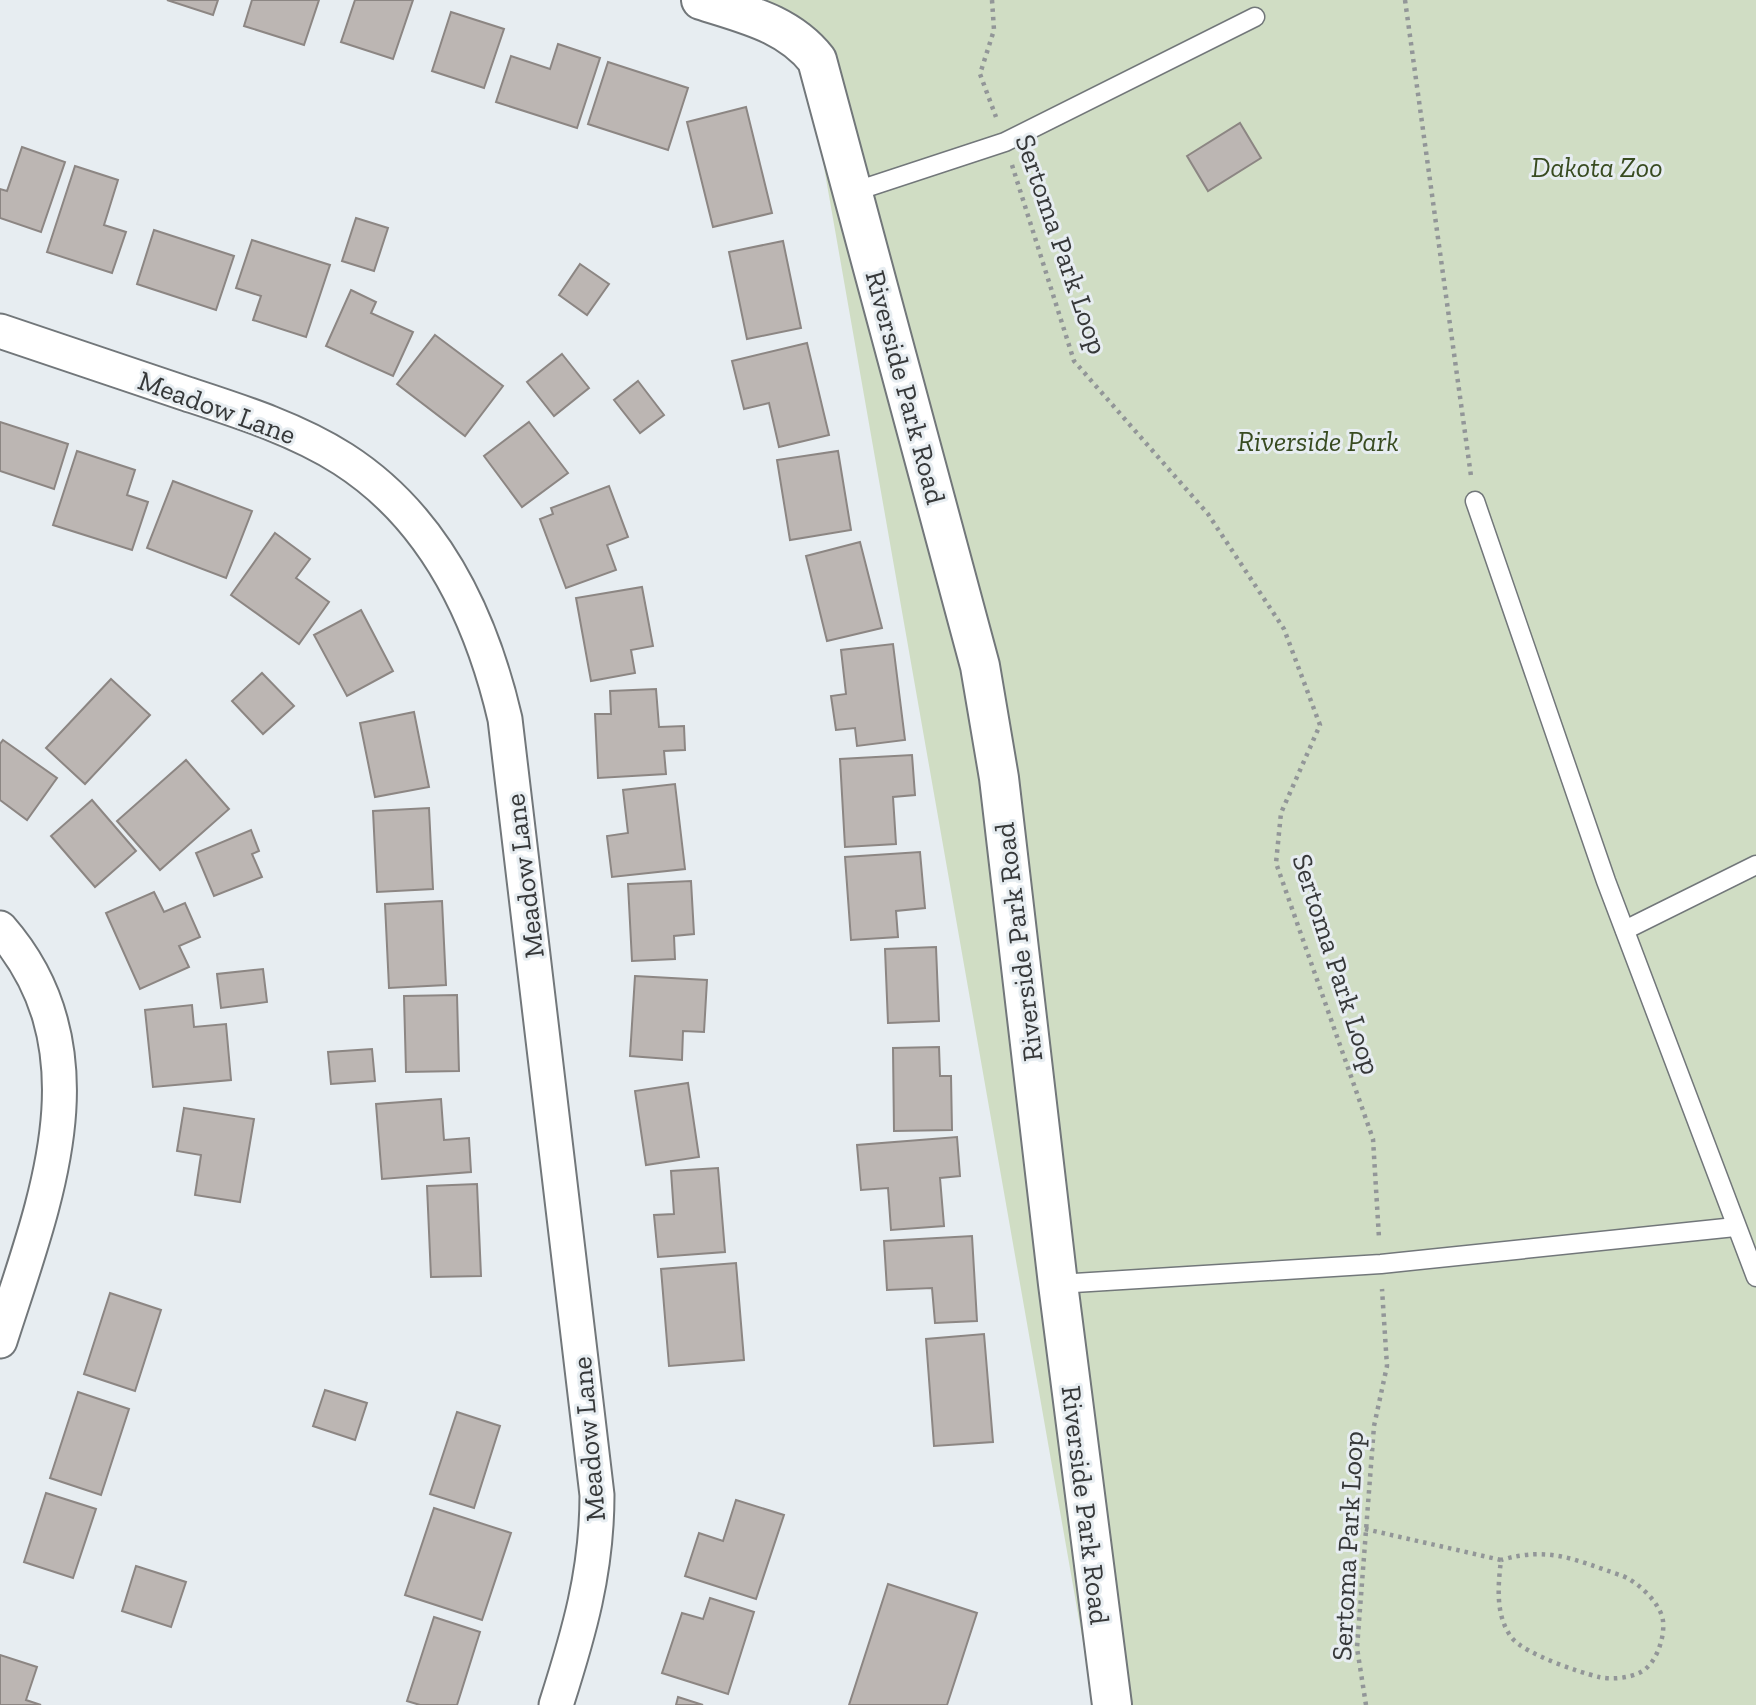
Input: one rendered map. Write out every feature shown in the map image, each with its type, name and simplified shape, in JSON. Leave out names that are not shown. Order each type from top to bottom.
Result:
[{"type":"main road","name":"Riverside Park Road","points":[[701,0],[781,28],[803,42],[817,60],[981,666],[999,778],[1058,1284],[1112,1705]]},
{"type":"street","name":"Meadow Lane","points":[[0,331],[248,414],[343,459],[382,490],[419,527],[448,568],[473,614],[492,665],[505,719],[597,1495],[597,1533],[591,1583],[556,1705]]},
{"type":"street","points":[[0,928],[30,970],[46,1009],[57,1051],[61,1090],[60,1129],[54,1166],[0,1340]]},
{"type":"lane","points":[[853,192],[1005,142],[1255,16]]},
{"type":"lane","points":[[1475,501],[1625,930],[1756,1277]]},
{"type":"lane","points":[[1625,930],[1756,865]]},
{"type":"lane","points":[[1058,1284],[1381,1264],[1735,1227]]},
{"type":"path","name":"Sertoma Park Loop","points":[[992,0],[994,30],[980,74],[1005,142],[1074,361],[1208,514],[1284,629],[1320,725],[1280,813],[1276,863],[1373,1139],[1387,1366],[1374,1426],[1357,1648],[1366,1705]]},
{"type":"path","points":[[1405,0],[1475,501]]},
{"type":"path","points":[[1365,1529],[1502,1560],[1550,1552],[1626,1577],[1650,1597],[1663,1619],[1658,1654],[1643,1672],[1624,1678],[1601,1678],[1521,1646],[1506,1627],[1497,1595],[1502,1560]]},
{"type":"green space","name":"Riverside Park","points":[[720,0],[1756,0],[1756,1705],[1094,1705],[802,42]]},
{"type":"building","points":[[167,0],[218,0],[213,15]]},
{"type":"building","points":[[252,0],[319,0],[304,45],[244,26]]},
{"type":"building","points":[[355,0],[413,0],[393,59],[341,42]]},
{"type":"building","points":[[451,12],[504,29],[484,88],[432,71]]},
{"type":"building","points":[[558,44],[600,58],[577,128],[496,102],[511,56],[550,69]]},
{"type":"building","points":[[608,62],[688,88],[668,150],[588,124]]},
{"type":"building","points":[[746,107],[772,213],[713,227],[687,122]]},
{"type":"building","points":[[1240,123],[1261,158],[1208,191],[1187,156]]},
{"type":"building","points":[[22,147],[65,162],[41,232],[0,218],[0,189],[7,191]]},
{"type":"building","points":[[75,166],[118,180],[104,225],[126,232],[112,273],[47,252]]},
{"type":"building","points":[[356,218],[388,228],[374,271],[342,261]]},
{"type":"building","points":[[154,230],[234,256],[216,310],[137,284]]},
{"type":"building","points":[[252,240],[330,265],[306,337],[253,320],[261,296],[236,288]]},
{"type":"building","points":[[783,241],[801,328],[747,339],[729,252]]},
{"type":"building","points":[[580,264],[609,284],[587,315],[559,295]]},
{"type":"building","points":[[351,290],[376,302],[371,313],[413,332],[393,376],[326,346]]},
{"type":"building","points":[[435,335],[503,386],[465,436],[397,384]]},
{"type":"building","points":[[807,343],[829,435],[779,447],[769,403],[744,409],[732,361]]},
{"type":"building","points":[[562,354],[589,388],[554,416],[527,382]]},
{"type":"building","points":[[638,381],[664,415],[640,433],[614,400]]},
{"type":"building","points":[[0,422],[68,444],[54,489],[0,471]]},
{"type":"building","points":[[529,422],[568,473],[522,507],[484,456]]},
{"type":"building","points":[[77,451],[135,470],[127,495],[148,502],[132,550],[53,525]]},
{"type":"building","points":[[838,451],[851,530],[790,540],[777,460]]},
{"type":"building","points":[[173,481],[252,511],[226,578],[147,548]]},
{"type":"building","points":[[609,486],[628,537],[607,545],[616,570],[566,588],[540,519],[553,514],[551,508]]},
{"type":"building","points":[[275,533],[310,559],[296,578],[329,602],[299,644],[231,595]]},
{"type":"building","points":[[860,542],[882,628],[827,641],[806,556]]},
{"type":"building","points":[[642,587],[653,646],[631,650],[635,673],[591,681],[576,598]]},
{"type":"building","points":[[361,610],[393,671],[347,696],[314,635]]},
{"type":"building","points":[[893,644],[905,740],[857,746],[855,728],[836,730],[831,696],[846,694],[841,650]]},
{"type":"building","points":[[262,673],[294,706],[263,734],[232,701]]},
{"type":"building","points":[[111,679],[150,715],[85,784],[46,748]]},
{"type":"building","points":[[656,689],[659,727],[684,726],[685,750],[664,751],[666,774],[598,778],[595,714],[611,714],[610,691]]},
{"type":"building","points":[[414,712],[429,787],[375,797],[360,723]]},
{"type":"building","points":[[3,740],[57,778],[27,820],[0,800],[0,744]]},
{"type":"building","points":[[912,755],[915,795],[893,797],[896,844],[845,847],[840,759]]},
{"type":"building","points":[[186,760],[229,809],[160,870],[117,821]]},
{"type":"building","points":[[675,784],[685,869],[612,877],[607,836],[628,833],[623,790]]},
{"type":"building","points":[[92,800],[136,851],[95,887],[51,836]]},
{"type":"building","points":[[429,808],[433,889],[377,892],[373,811]]},
{"type":"building","points":[[251,830],[259,851],[252,854],[262,877],[214,896],[196,853]]},
{"type":"building","points":[[920,852],[925,908],[896,911],[898,937],[851,940],[845,857]]},
{"type":"building","points":[[691,881],[694,934],[674,936],[675,959],[632,961],[628,884]]},
{"type":"building","points":[[154,892],[164,912],[185,903],[200,937],[179,946],[189,967],[140,989],[106,913]]},
{"type":"building","points":[[442,901],[446,985],[389,988],[385,904]]},
{"type":"building","points":[[936,947],[939,1021],[888,1023],[885,949]]},
{"type":"building","points":[[263,969],[267,1002],[221,1008],[217,974]]},
{"type":"building","points":[[635,976],[707,980],[704,1032],[683,1031],[682,1060],[630,1056]]},
{"type":"building","points":[[457,995],[459,1071],[406,1072],[404,996]]},
{"type":"building","points":[[192,1005],[194,1027],[226,1024],[231,1080],[153,1087],[145,1010]]},
{"type":"building","points":[[939,1047],[940,1076],[951,1076],[952,1130],[894,1131],[893,1048]]},
{"type":"building","points":[[372,1049],[375,1081],[331,1084],[328,1052]]},
{"type":"building","points":[[688,1083],[699,1157],[646,1165],[635,1091]]},
{"type":"building","points":[[441,1099],[444,1140],[469,1138],[471,1172],[382,1179],[376,1104]]},
{"type":"building","points":[[184,1108],[254,1119],[240,1202],[195,1195],[201,1155],[177,1151]]},
{"type":"building","points":[[957,1137],[960,1176],[940,1178],[944,1226],[891,1230],[888,1188],[861,1190],[857,1145]]},
{"type":"building","points":[[718,1168],[725,1252],[658,1257],[654,1215],[674,1214],[671,1171]]},
{"type":"building","points":[[477,1184],[481,1276],[431,1277],[427,1186]]},
{"type":"building","points":[[972,1236],[977,1321],[935,1323],[932,1288],[887,1290],[884,1241]]},
{"type":"building","points":[[736,1263],[744,1360],[669,1366],[661,1269]]},
{"type":"building","points":[[110,1293],[161,1310],[135,1391],[84,1374]]},
{"type":"building","points":[[984,1334],[993,1442],[934,1446],[926,1339]]},
{"type":"building","points":[[325,1390],[367,1403],[355,1440],[313,1426]]},
{"type":"building","points":[[78,1392],[129,1409],[101,1495],[50,1478]]},
{"type":"building","points":[[457,1412],[500,1426],[474,1508],[430,1494]]},
{"type":"building","points":[[46,1493],[96,1509],[73,1578],[24,1562]]},
{"type":"building","points":[[736,1500],[784,1515],[756,1599],[685,1576],[699,1533],[723,1541]]},
{"type":"building","points":[[434,1508],[511,1533],[482,1620],[405,1595]]},
{"type":"building","points":[[136,1566],[186,1582],[171,1627],[122,1611]]},
{"type":"building","points":[[888,1584],[977,1613],[947,1705],[849,1705]]},
{"type":"building","points":[[710,1598],[754,1612],[728,1694],[662,1673],[682,1613],[703,1619]]},
{"type":"building","points":[[434,1617],[480,1632],[457,1705],[420,1705],[407,1701]]},
{"type":"building","points":[[0,1655],[37,1667],[26,1700],[41,1705],[0,1705]]},
{"type":"building","points":[[678,1697],[703,1705],[676,1705]]},
{"type":"park label","name":"Dakota Zoo","points":[[1597,167]]}]
